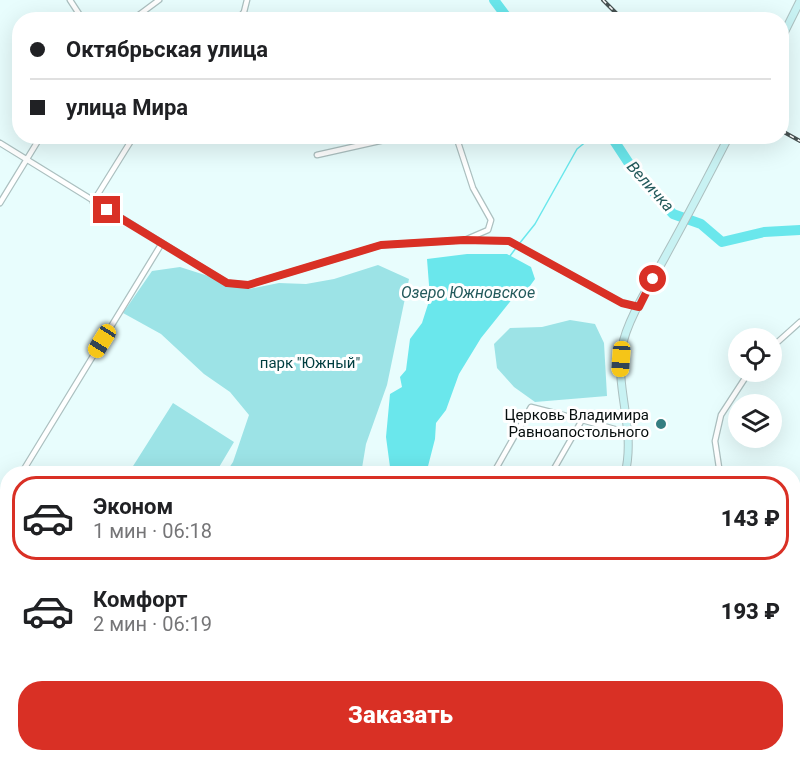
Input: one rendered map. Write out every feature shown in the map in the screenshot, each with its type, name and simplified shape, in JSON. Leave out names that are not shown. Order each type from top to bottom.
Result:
[{"type":"main road","points":[[789,23],[800,1]]},
{"type":"main road","points":[[626,466],[629,433],[620,372],[622,346],[639,307],[725,144]]},
{"type":"street","points":[[143,12],[159,0]]},
{"type":"street","points":[[0,143],[227,283],[248,285],[381,245],[464,240],[509,241],[622,303],[639,307]]},
{"type":"street","points":[[0,203],[36,144]]},
{"type":"street","points":[[93,202],[129,144]]},
{"type":"street","points":[[317,155],[366,144]]},
{"type":"street","points":[[459,144],[473,188],[491,220],[488,230],[464,240]]},
{"type":"street","points":[[26,466],[162,243]]},
{"type":"street","points":[[782,338],[800,322]]},
{"type":"street","points":[[719,466],[715,441],[721,415],[742,382]]},
{"type":"street","points":[[497,466],[531,406],[629,433]]},
{"type":"street","points":[[556,466],[582,420]]},
{"type":"green space","name":"парк \"Южный\"","points":[[378,265],[409,279],[387,385],[366,444],[362,466],[230,466],[249,415],[230,392],[204,374],[161,334],[123,313],[152,271],[180,267],[249,289],[279,283],[306,284],[334,279]]},
{"type":"green space","points":[[570,320],[595,324],[604,343],[607,396],[535,402],[514,387],[497,368],[494,344],[510,328],[542,327]]},
{"type":"green space","points":[[173,403],[234,442],[220,466],[133,466]]},
{"type":"water","name":"Озеро Южновское","points":[[467,254],[507,254],[531,267],[535,279],[527,290],[513,298],[481,338],[459,374],[446,410],[436,423],[435,439],[428,466],[390,466],[386,437],[390,394],[402,387],[400,377],[406,370],[410,339],[422,323],[430,298],[427,259]]},
{"type":"waterway","name":"Величка","points":[[494,0],[503,12]]},
{"type":"waterway","points":[[519,244],[535,224],[577,149],[583,144]]},
{"type":"waterway","name":"Величка","points":[[616,144],[632,168],[673,214],[701,224],[722,242],[764,232],[800,230]]},
{"type":"waterway","points":[[510,256],[516,248]]},
{"type":"railway","points":[[603,0],[615,12]]},
{"type":"railway","points":[[789,135],[800,141]]},
{"type":"place","name":"Церковь Владимира Равноапостольного","points":[[661,424]]},
{"type":"route","points":[[107,210],[227,283],[248,285],[381,245],[464,240],[509,241],[622,303],[639,307],[653,279]]}]
